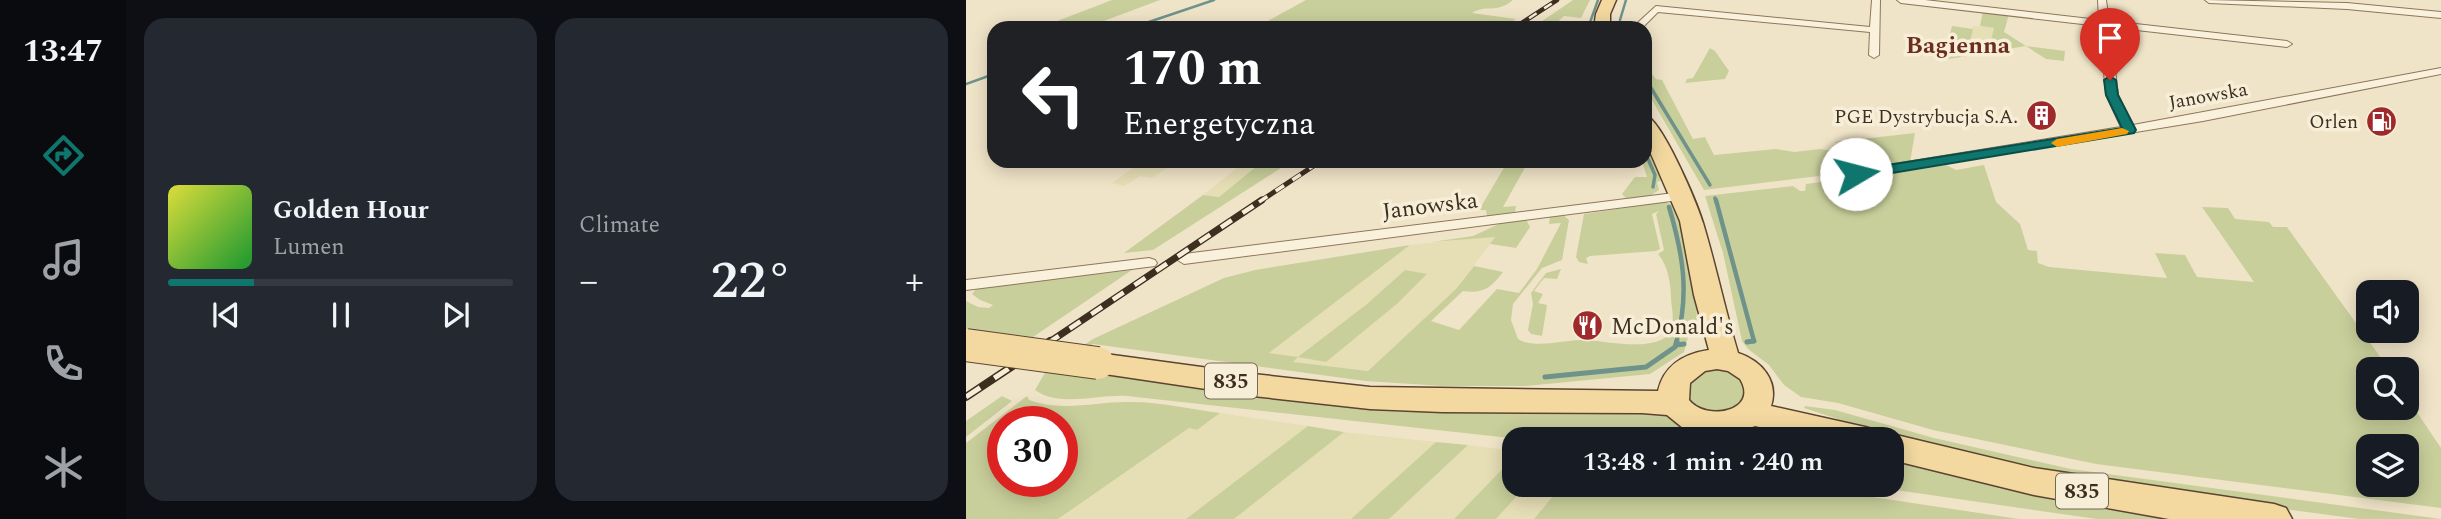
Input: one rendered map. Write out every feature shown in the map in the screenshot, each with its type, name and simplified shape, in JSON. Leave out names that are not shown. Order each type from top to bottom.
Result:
[{"type":"main road","points":[[1602,21],[1609,0]]},
{"type":"main road","points":[[1652,135],[1682,196],[1696,237],[1715,360]]},
{"type":"main road","name":"835","points":[[966,345],[1385,399],[1503,402],[1674,393],[1689,418],[1713,425],[1731,423],[1756,402]]},
{"type":"main road","points":[[1674,393],[1682,370],[1715,360],[1741,365],[1753,373],[1756,402],[1828,427]]},
{"type":"main road","name":"835","points":[[1904,450],[1995,474],[2105,496],[2274,519]]},
{"type":"street","points":[[1874,55],[1877,0]]},
{"type":"street","points":[[1902,0],[2287,44]]},
{"type":"street","points":[[2102,0],[2102,22],[2112,95],[2129,130]]},
{"type":"street","points":[[2209,0],[2359,6],[2441,15]]},
{"type":"street","points":[[1644,21],[1656,9],[1875,30]]},
{"type":"street","name":"Janowska","points":[[1856,174],[2297,101],[2441,71]]},
{"type":"street","name":"Janowska","points":[[1184,259],[1682,196]]},
{"type":"street","points":[[966,285],[1149,263]]},
{"type":"shaded area","points":[[1973,26],[1994,28],[1988,52],[1967,56]]},
{"type":"shaded area","points":[[1133,168],[1167,168],[1151,178],[1140,176],[1124,186],[1112,183]]},
{"type":"shaded area","points":[[1237,168],[1254,168],[1219,197],[1203,195]]},
{"type":"shaded area","points":[[1496,236],[1456,289],[1368,371],[1292,363],[1297,358],[1268,354],[1410,245]],"holes":[[[1405,270],[1426,275],[1398,303],[1299,357],[1367,304]]]},
{"type":"shaded area","points":[[1220,413],[1308,426],[1186,519],[1058,519],[1189,428],[1197,430]]},
{"type":"shaded area","points":[[1344,432],[1436,442],[1351,519],[1234,519]]},
{"type":"shaded area","points":[[1468,445],[1502,449],[1502,469],[1454,519],[1389,519]]},
{"type":"shaded area","points":[[1516,497],[1552,497],[1534,519],[1496,519]]},
{"type":"green space","points":[[1112,0],[1160,0],[1104,21],[1057,21]]},
{"type":"green space","points":[[1306,0],[1513,0],[1502,7],[1472,13],[1516,19],[1513,21],[1268,21]]},
{"type":"green space","points":[[1573,0],[1590,0],[1581,18],[1564,16],[1559,21],[1542,21]]},
{"type":"green space","points":[[1983,11],[2009,14],[2004,32],[2026,46],[1988,52],[1994,28],[1980,26]]},
{"type":"green space","points":[[1952,26],[1973,29],[1967,56],[1943,60]]},
{"type":"green space","points":[[2026,46],[2065,51],[2064,61],[2046,59]]},
{"type":"green space","points":[[1710,48],[1729,71],[1725,79],[1685,83],[1687,79],[1693,78]]},
{"type":"green space","points":[[1652,74],[1656,79],[1662,80],[1693,139],[1705,137],[1714,155],[1776,149],[1794,152],[1820,149],[1834,151],[1846,170],[1844,173],[1704,190],[1652,100]]},
{"type":"green space","points":[[1915,133],[1910,162],[1859,169],[1852,165],[1835,142]]},
{"type":"green space","points":[[1652,154],[1663,180],[1657,182],[1659,190],[1651,195],[1628,200],[1622,194],[1635,177],[1647,177],[1644,168],[1652,168]]},
{"type":"green space","points":[[1946,165],[1956,170],[1984,165],[1996,202],[2020,224],[2028,250],[2037,251],[2038,263],[2049,267],[2167,278],[2155,253],[2185,255],[2197,277],[2254,282],[2202,207],[2228,208],[2235,219],[2269,222],[2273,227],[2287,227],[2356,323],[2356,343],[2370,343],[2380,357],[2356,357],[2356,420],[2419,420],[2419,415],[2441,448],[2441,508],[2096,464],[1933,430],[1838,403],[1801,397],[1784,385],[1769,365],[1742,341],[1723,253],[1705,196],[1793,186],[1805,191],[1806,184]]},
{"type":"green space","points":[[1254,168],[1281,168],[1153,250],[1124,253],[1203,195],[1219,197]]},
{"type":"green space","points":[[1504,168],[1525,168],[1503,207],[1516,206],[1515,212],[1487,216],[1486,210],[1479,210]]},
{"type":"green space","points":[[1664,202],[1674,205],[1685,236],[1693,270],[1697,335],[1688,337],[1684,352],[1650,374],[1526,386],[1443,386],[1365,381],[1093,344],[1056,369],[1401,412],[1519,412],[1648,407],[1783,427],[1502,427],[1502,437],[1127,396],[1056,398],[1035,390],[1046,371],[1053,373],[1058,362],[1093,339],[1224,278],[1255,270],[1410,245],[1269,353],[1298,357],[1293,362],[1368,371],[1456,289],[1474,266],[1503,272],[1486,289],[1476,292],[1463,291],[1431,321],[1459,330],[1497,289],[1519,293],[1537,269],[1561,223],[1549,224],[1550,216],[1563,215],[1569,220],[1562,260],[1542,268],[1513,304],[1511,320],[1518,339],[1541,344],[1582,340],[1626,344],[1659,341],[1670,332],[1673,318],[1668,275],[1658,254],[1664,250],[1656,214],[1659,211],[1652,214],[1660,249],[1590,256],[1586,258],[1588,264],[1579,262],[1576,257],[1584,214]]},
{"type":"green space","points":[[1526,219],[1530,227],[1516,248],[1490,244],[1495,237],[1432,242],[1473,236],[1501,223]]},
{"type":"green space","points":[[1561,269],[1557,279],[1544,278],[1534,291],[1543,294],[1538,303],[1547,305],[1542,336],[1531,334],[1528,330],[1533,304],[1531,293],[1546,273]]},
{"type":"green space","points":[[1132,270],[1033,337],[966,329],[966,301],[978,307],[989,308],[993,305],[972,294],[977,288]]},
{"type":"green space","points":[[1405,270],[1427,274],[1398,303],[1326,362],[1298,357],[1367,304]]},
{"type":"green space","points":[[1715,369],[1735,373],[1747,386],[1744,402],[1726,410],[1711,412],[1698,408],[1690,401],[1687,392],[1689,382],[1698,374]]},
{"type":"green space","points":[[1002,396],[1012,401],[1006,406],[988,406]]},
{"type":"green space","points":[[1027,396],[1029,400],[1078,406],[1014,406]]},
{"type":"green space","points":[[1138,402],[1220,413],[1197,430],[1189,428],[1058,519],[966,519],[966,443],[987,427],[987,497],[1078,497],[1078,406]]},
{"type":"green space","points":[[987,406],[987,421],[966,437],[966,421]]},
{"type":"green space","points":[[1804,408],[1835,410],[1895,427],[1862,427]]},
{"type":"green space","points":[[1308,426],[1344,432],[1234,519],[1186,519]]},
{"type":"green space","points":[[1904,430],[2071,469],[2441,519],[2359,519],[2085,482],[1904,439]]},
{"type":"green space","points":[[1436,442],[1468,445],[1389,519],[1351,519]]},
{"type":"green space","points":[[1904,463],[2084,507],[2185,519],[2097,519],[1904,491]]},
{"type":"green space","points":[[1502,469],[1502,497],[1516,497],[1496,519],[1454,519]]},
{"type":"green space","points":[[1552,497],[1873,497],[2019,519],[1534,519]]},
{"type":"waterway","points":[[1152,21],[1214,0]]},
{"type":"waterway","points":[[1590,21],[1598,0]]},
{"type":"waterway","points":[[1620,20],[1626,0]]},
{"type":"waterway","points":[[966,84],[987,76]]},
{"type":"waterway","points":[[1652,90],[1710,185]]},
{"type":"waterway","points":[[1652,168],[1655,175],[1653,187]]},
{"type":"waterway","points":[[1715,198],[1716,202]]},
{"type":"waterway","points":[[1716,200],[1754,341],[1747,342]]},
{"type":"waterway","points":[[1669,207],[1678,241],[1684,291],[1676,343]]},
{"type":"waterway","points":[[1545,377],[1646,367],[1675,347],[1677,341]]},
{"type":"waterway","points":[[1676,345],[1684,344]]},
{"type":"railway","points":[[1525,21],[1557,0]]},
{"type":"railway","points":[[1260,202],[1310,168]]},
{"type":"railway","points":[[1048,343],[1260,202]]},
{"type":"railway","points":[[966,397],[1050,341]]},
{"type":"slow traffic","points":[[2057,143],[2122,131]]},
{"type":"place","name":"PGE Dystrybucja S.A.","points":[[2041,116]]},
{"type":"place","name":"Orlen","points":[[2381,121]]},
{"type":"place","name":"McDonald's","points":[[1588,326]]},
{"type":"district","name":"Bagienna","points":[[1958,45]]},
{"type":"route","points":[[1856,174],[1988,155],[2129,130],[2112,95],[2110,80]]}]
